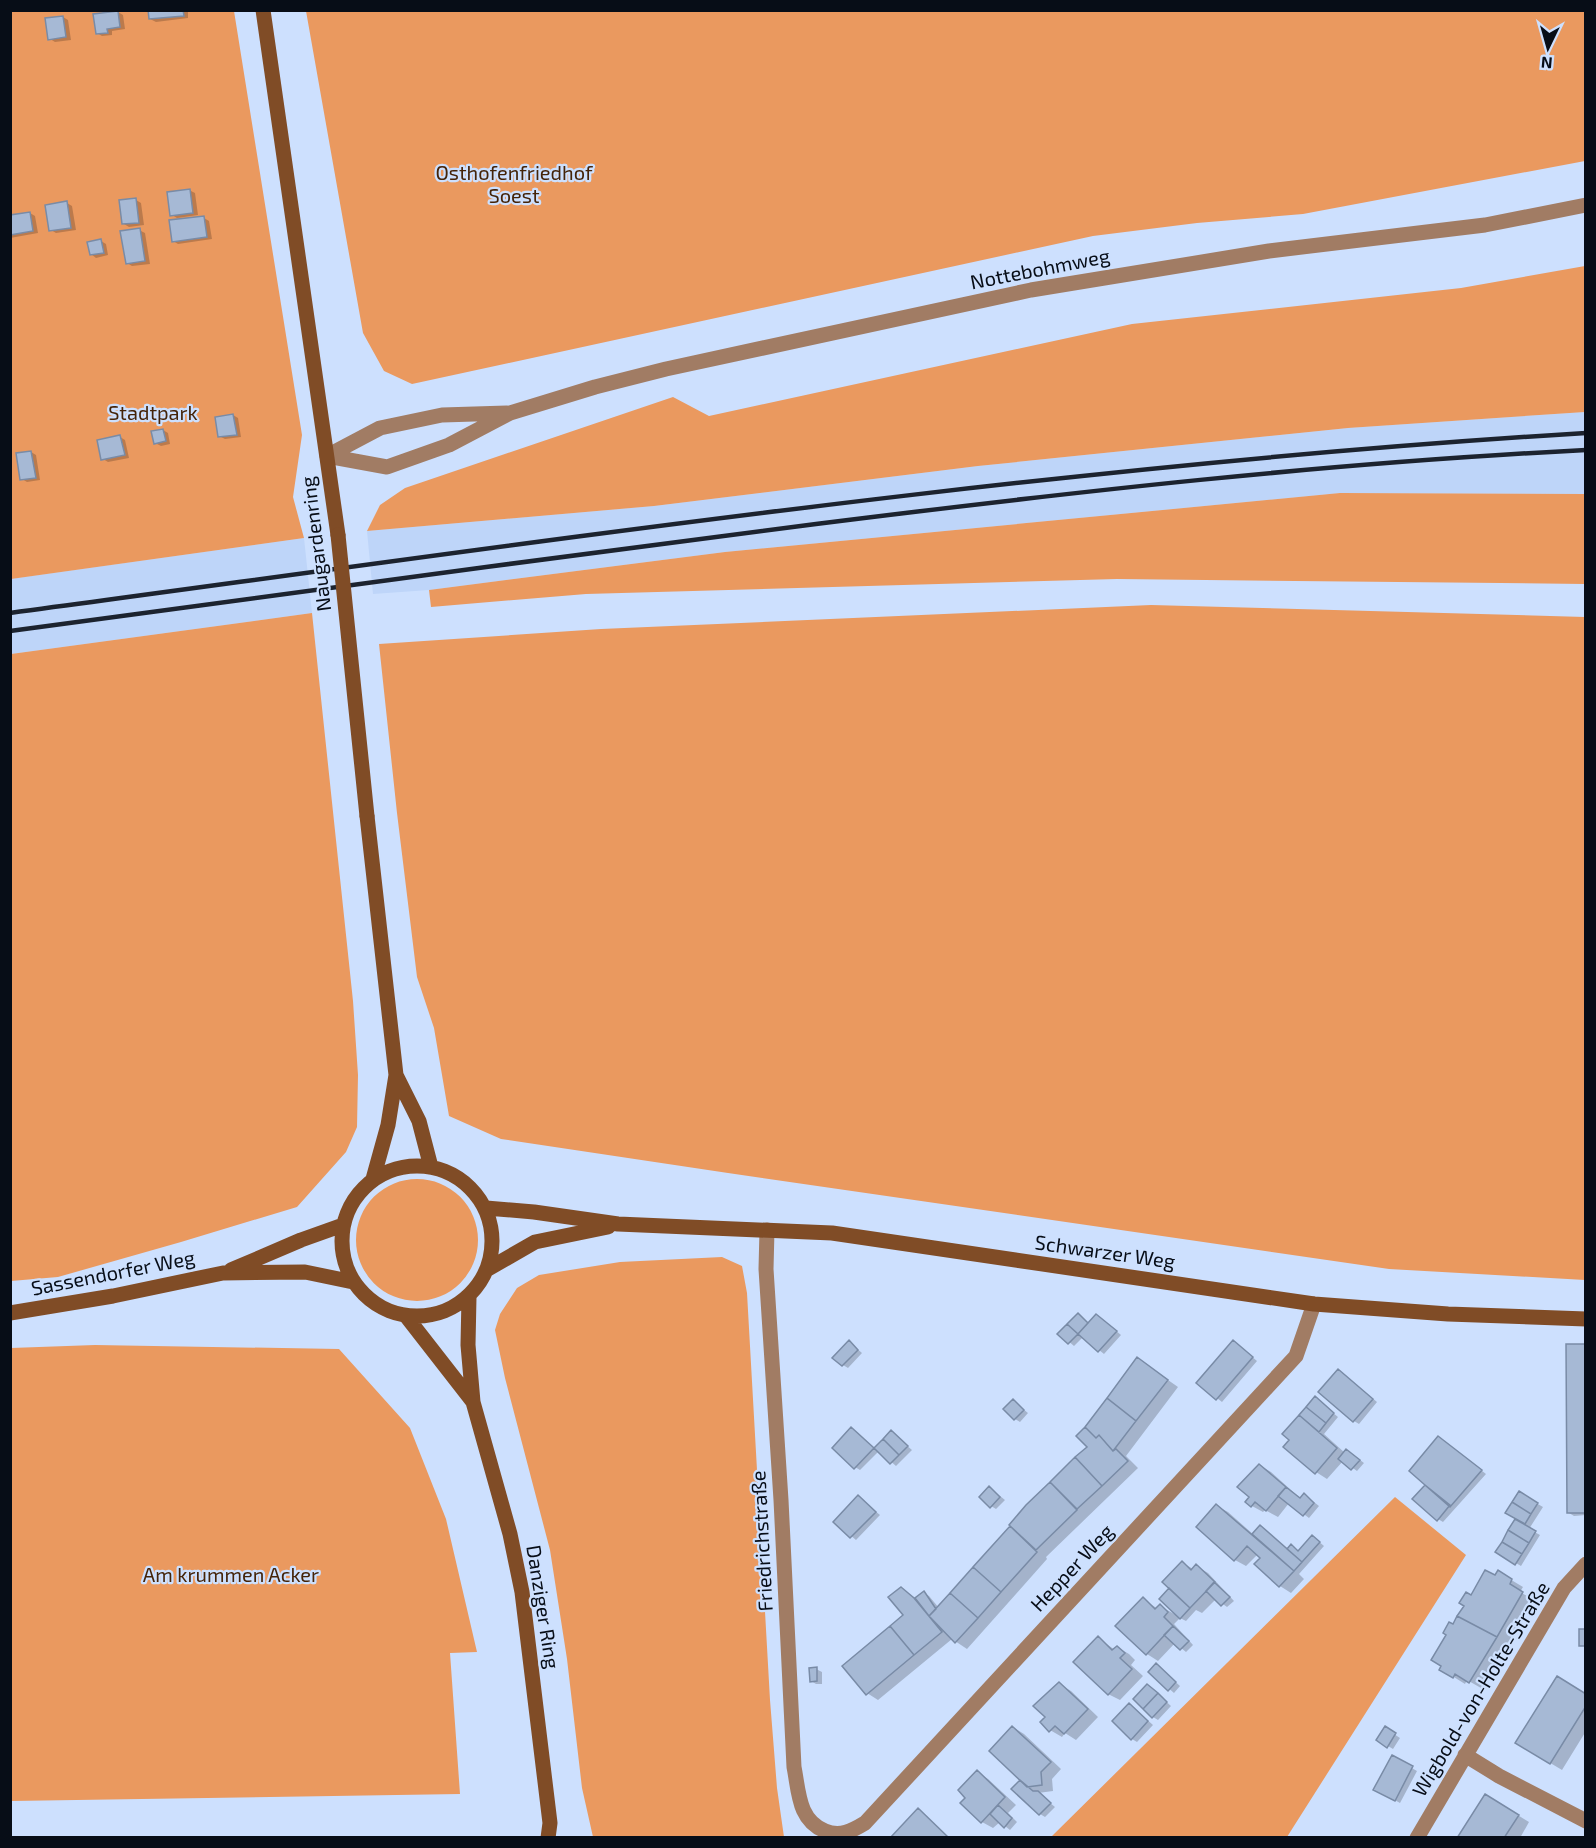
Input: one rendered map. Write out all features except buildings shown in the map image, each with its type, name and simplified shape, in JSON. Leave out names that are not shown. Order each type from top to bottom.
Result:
[{"type":"main road","name":"Naugardenring","points":[[263,10],[338,535],[396,1075],[388,1125],[373,1179]]},
{"type":"main road","name":"Naugardenring","points":[[396,1075],[418,1121],[432,1167]]},
{"type":"main road","points":[[401,1167],[432,1167],[454,1175],[472,1189],[486,1208],[493,1238],[488,1269],[469,1297],[439,1314],[406,1316],[376,1305],[353,1282],[342,1253],[343,1225],[354,1199],[373,1179],[401,1167]]},
{"type":"main road","name":"Schwarzer Weg","points":[[486,1208],[534,1212],[618,1224],[832,1233],[1314,1304],[1448,1314],[1586,1319]]},
{"type":"main road","name":"Schwarzer Weg","points":[[488,1269],[535,1242],[618,1224]]},
{"type":"main road","name":"Sassendorfer Weg","points":[[223,1273],[343,1225]]},
{"type":"main road","name":"Sassendorfer Weg","points":[[10,1312],[112,1296],[223,1273],[305,1272],[353,1282]]},
{"type":"main road","name":"Danziger Ring","points":[[469,1297],[468,1345],[473,1402],[510,1534],[522,1592],[552,1833]]},
{"type":"main road","name":"Danziger Ring","points":[[406,1316],[473,1402]]},
{"type":"street","name":"Nottebohmweg","points":[[327,456],[387,467],[449,445],[510,413],[595,387],[666,369],[1031,290],[1269,251],[1485,225],[1586,205]]},
{"type":"street","name":"Nottebohmweg","points":[[327,456],[380,428],[442,415],[510,413]]},
{"type":"street","name":"Friedrichstraße","points":[[766,1230],[766,1269],[795,1767],[805,1816],[815,1827],[832,1834]]},
{"type":"street","name":"Hepper Weg","points":[[832,1834],[850,1832],[865,1823],[1296,1356],[1314,1304]]},
{"type":"street","name":"Wigbold-von-Holte-Straße","points":[[1417,1838],[1564,1588],[1586,1564]]},
{"type":"street","points":[[1466,1755],[1499,1776],[1586,1821]]},
{"type":"shaded area","points":[[1585,412],[1585,494],[1340,493],[725,552],[429,590],[373,594],[367,531],[654,506],[978,466],[1348,428]]},
{"type":"shaded area","points":[[304,538],[312,613],[11,654],[10,579]]},
{"type":"green space","name":"Stadtpark","points":[[10,11],[234,11],[302,435],[293,497],[304,538],[11,579]]},
{"type":"green space","name":"Osthofenfriedhof Soest","points":[[306,11],[1585,11],[1585,161],[1303,214],[1197,223],[1093,236],[412,384],[384,371],[363,333]]},
{"type":"green space","points":[[1585,266],[1585,412],[1348,428],[978,466],[654,506],[367,531],[380,505],[405,488],[673,397],[709,416],[1132,324],[1461,288]]},
{"type":"green space","points":[[1340,493],[1585,494],[1585,584],[1117,579],[586,594],[431,607],[429,590],[725,552]]},
{"type":"green space","points":[[1151,605],[1585,617],[1585,1280],[1389,1269],[501,1139],[449,1116],[434,1028],[417,977],[379,644],[601,629]]},
{"type":"green space","points":[[312,613],[353,1001],[358,1075],[357,1127],[346,1152],[297,1207],[58,1277],[11,1281],[11,654]]},
{"type":"green space","points":[[417,1179],[441,1183],[460,1197],[474,1216],[478,1240],[474,1264],[460,1283],[441,1297],[417,1301],[393,1297],[374,1283],[360,1264],[356,1240],[360,1216],[374,1197],[393,1183]]},
{"type":"green space","points":[[722,1257],[742,1266],[747,1293],[770,1700],[777,1788],[784,1837],[593,1837],[582,1788],[567,1659],[550,1550],[505,1378],[495,1330],[500,1314],[517,1288],[539,1275],[620,1262]]},
{"type":"green space","name":"Am krummen Acker","points":[[95,1345],[339,1349],[410,1428],[446,1519],[477,1652],[450,1653],[460,1794],[11,1801],[11,1348]]},
{"type":"green space","points":[[1395,1497],[1466,1555],[1287,1837],[1051,1837]]},
{"type":"railway","points":[[10,613],[600,534],[993,486],[1388,447],[1586,433]]},
{"type":"railway","points":[[10,631],[614,550],[1008,501],[1296,471],[1586,450]]}]
